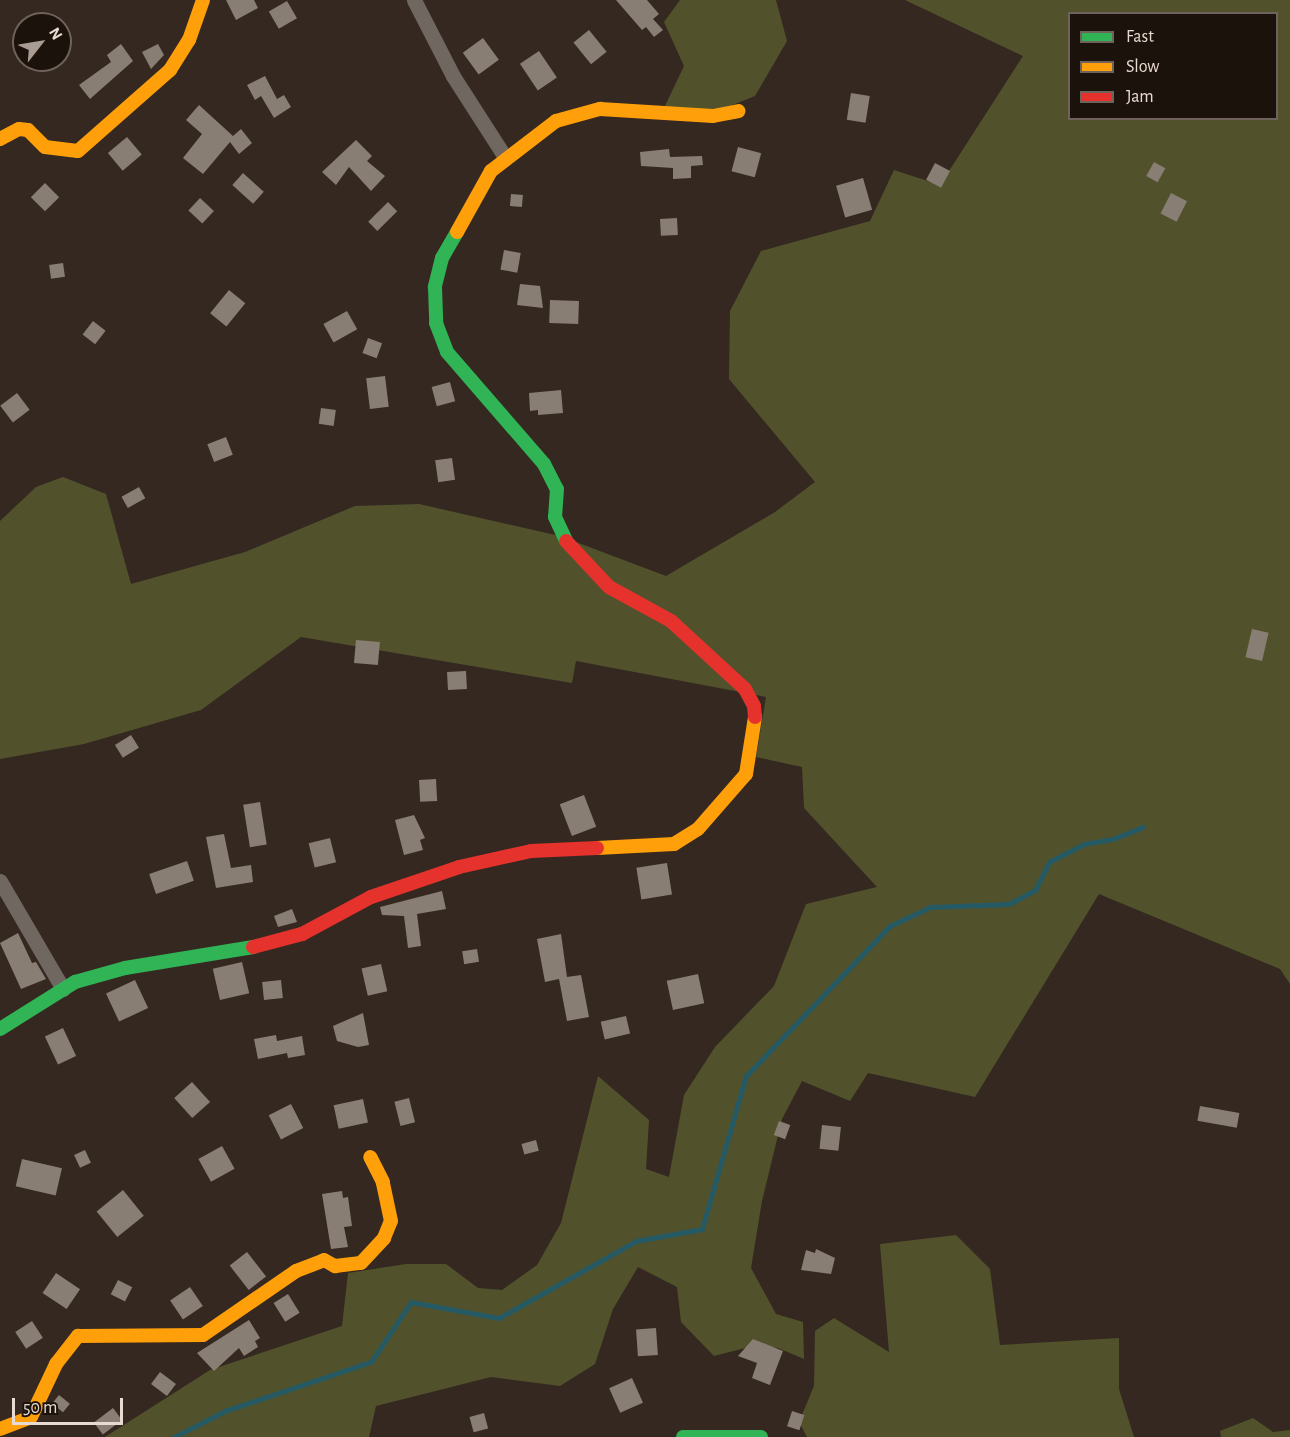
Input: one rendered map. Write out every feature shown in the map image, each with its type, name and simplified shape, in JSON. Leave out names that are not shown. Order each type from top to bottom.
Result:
[{"type":"street","points":[[0,139],[19,129],[28,130],[45,147],[78,151],[170,70],[189,40],[203,0]]},
{"type":"street","points":[[414,0],[453,76],[506,157]]},
{"type":"street","points":[[0,1029],[63,989],[125,968],[220,955],[302,934],[371,897],[459,867],[531,851],[675,844],[698,829],[746,774],[755,723],[754,706],[745,689],[671,621],[609,587],[582,562],[565,540],[555,517],[557,489],[544,464],[447,351],[436,323],[435,287],[442,258],[481,186],[506,157],[556,121],[600,108],[713,116],[740,111]]},
{"type":"street","points":[[0,881],[63,989]]},
{"type":"street","points":[[0,1429],[21,1424],[31,1417],[56,1364],[78,1336],[203,1335],[296,1271],[324,1260],[335,1266],[361,1263],[384,1238],[391,1221],[383,1182],[369,1156]]},
{"type":"street","points":[[683,1437],[761,1437]]},
{"type":"green space","points":[[680,0],[776,0],[787,41],[755,96],[715,112],[664,108],[684,66],[664,22]]},
{"type":"green space","points":[[905,0],[1290,0],[1290,984],[1280,969],[1099,894],[975,1097],[868,1073],[850,1101],[802,1081],[782,1119],[762,1201],[751,1268],[776,1314],[803,1322],[804,1359],[778,1348],[757,1345],[714,1356],[681,1322],[677,1287],[638,1267],[613,1309],[595,1364],[560,1386],[491,1377],[376,1406],[369,1437],[105,1437],[210,1370],[342,1326],[348,1273],[406,1264],[446,1264],[478,1288],[502,1290],[537,1265],[561,1223],[598,1076],[649,1120],[646,1169],[669,1177],[684,1095],[715,1047],[774,986],[806,904],[877,887],[804,808],[802,767],[756,757],[766,697],[576,661],[572,683],[301,637],[201,710],[84,744],[0,759],[0,521],[36,487],[63,477],[106,494],[131,584],[245,552],[355,506],[419,504],[560,536],[666,576],[775,512],[815,482],[729,379],[730,311],[761,251],[870,221],[894,170],[940,185],[1023,56]]},
{"type":"green space","points":[[956,1235],[990,1269],[1000,1345],[1119,1338],[1119,1389],[1134,1437],[807,1437],[799,1422],[814,1386],[815,1331],[834,1318],[889,1352],[880,1244]]},
{"type":"green space","points":[[1253,1418],[1273,1432],[1290,1430],[1290,1437],[1221,1437],[1220,1431]]},
{"type":"building","points":[[226,0],[254,0],[258,8],[236,20]]},
{"type":"building","points":[[616,0],[647,0],[659,14],[653,19],[663,30],[654,37],[646,27],[642,30]]},
{"type":"building","points":[[287,1],[297,18],[279,29],[269,12]]},
{"type":"building","points":[[589,30],[607,52],[591,64],[573,43]]},
{"type":"building","points":[[483,38],[499,60],[479,75],[463,53]]},
{"type":"building","points":[[121,44],[133,61],[90,99],[79,85],[111,62],[107,55]]},
{"type":"building","points":[[158,44],[164,55],[151,69],[142,52]]},
{"type":"building","points":[[539,51],[557,78],[538,90],[520,64]]},
{"type":"building","points":[[265,76],[277,99],[284,95],[291,107],[274,118],[261,96],[255,100],[247,85]]},
{"type":"building","points":[[851,93],[870,96],[866,123],[847,120]]},
{"type":"building","points":[[199,105],[233,136],[241,129],[252,143],[239,154],[230,142],[203,174],[183,158],[202,134],[186,120]]},
{"type":"building","points":[[127,137],[142,155],[123,171],[108,153]]},
{"type":"building","points":[[356,140],[372,156],[367,161],[385,176],[371,191],[349,167],[336,185],[322,172]]},
{"type":"building","points":[[738,147],[761,153],[755,177],[732,171]]},
{"type":"building","points":[[669,149],[670,157],[702,156],[703,165],[691,166],[691,178],[673,179],[673,168],[641,166],[640,152]]},
{"type":"building","points":[[1154,162],[1165,168],[1158,182],[1146,176]]},
{"type":"building","points":[[935,163],[950,171],[941,188],[926,180]]},
{"type":"building","points":[[243,173],[264,192],[253,204],[232,185]]},
{"type":"building","points":[[863,178],[872,210],[845,217],[836,186]]},
{"type":"building","points":[[45,183],[59,197],[45,211],[31,197]]},
{"type":"building","points":[[1171,193],[1187,201],[1177,222],[1161,213]]},
{"type":"building","points":[[511,194],[523,195],[522,207],[510,206]]},
{"type":"building","points":[[200,198],[214,211],[202,223],[188,210]]},
{"type":"building","points":[[388,202],[397,211],[377,231],[368,222]]},
{"type":"building","points":[[677,218],[678,235],[661,236],[660,219]]},
{"type":"building","points":[[504,250],[521,253],[517,273],[501,270]]},
{"type":"building","points":[[63,263],[65,277],[51,279],[49,265]]},
{"type":"building","points":[[520,284],[540,286],[543,308],[517,305]]},
{"type":"building","points":[[229,290],[245,303],[226,327],[210,313]]},
{"type":"building","points":[[550,300],[579,301],[578,324],[549,323]]},
{"type":"building","points":[[347,311],[357,329],[334,342],[323,324]]},
{"type":"building","points":[[93,321],[106,331],[95,344],[83,334]]},
{"type":"building","points":[[368,338],[382,343],[377,358],[363,353]]},
{"type":"building","points":[[385,376],[389,407],[370,409],[366,378]]},
{"type":"building","points":[[450,382],[455,401],[437,406],[432,387]]},
{"type":"building","points":[[561,390],[563,413],[538,415],[538,410],[530,411],[529,393]]},
{"type":"building","points":[[17,393],[30,410],[13,422],[0,406]]},
{"type":"building","points":[[321,408],[336,410],[334,426],[319,424]]},
{"type":"building","points":[[226,437],[233,455],[214,462],[207,444]]},
{"type":"building","points":[[452,458],[455,480],[438,482],[435,460]]},
{"type":"building","points":[[139,487],[145,498],[128,508],[122,497]]},
{"type":"building","points":[[1252,629],[1269,633],[1262,661],[1245,657]]},
{"type":"building","points":[[356,640],[380,642],[378,665],[354,663]]},
{"type":"building","points":[[466,671],[467,689],[448,690],[447,672]]},
{"type":"building","points":[[131,735],[139,748],[123,758],[115,745]]},
{"type":"building","points":[[436,779],[437,801],[420,802],[419,780]]},
{"type":"building","points":[[584,795],[596,827],[572,836],[560,804]]},
{"type":"building","points":[[260,802],[267,844],[250,847],[243,805]]},
{"type":"building","points":[[414,815],[425,838],[420,840],[423,850],[404,855],[395,820]]},
{"type":"building","points":[[224,834],[231,868],[251,865],[253,882],[216,888],[206,837]]},
{"type":"building","points":[[330,838],[336,862],[315,868],[309,843]]},
{"type":"building","points":[[187,861],[194,881],[156,894],[149,874]]},
{"type":"building","points":[[667,863],[672,895],[641,899],[636,868]]},
{"type":"building","points":[[442,891],[446,909],[417,914],[421,946],[408,948],[404,916],[382,915],[380,907]]},
{"type":"building","points":[[292,909],[297,922],[278,927],[274,916]]},
{"type":"building","points":[[18,933],[32,963],[36,962],[46,979],[21,989],[0,943]]},
{"type":"building","points":[[561,934],[567,977],[581,975],[589,1017],[567,1021],[559,979],[545,982],[537,939]]},
{"type":"building","points":[[477,949],[479,962],[464,964],[462,951]]},
{"type":"building","points":[[242,962],[249,993],[220,1000],[213,969]]},
{"type":"building","points":[[381,964],[387,991],[368,996],[362,968]]},
{"type":"building","points":[[698,974],[704,1003],[673,1010],[667,981]]},
{"type":"building","points":[[135,980],[148,1008],[119,1022],[106,994]]},
{"type":"building","points":[[281,980],[283,998],[264,1000],[262,982]]},
{"type":"building","points":[[363,1013],[369,1045],[358,1047],[337,1041],[333,1026]]},
{"type":"building","points":[[626,1016],[630,1034],[605,1039],[601,1022]]},
{"type":"building","points":[[63,1028],[76,1056],[58,1065],[45,1036]]},
{"type":"building","points":[[276,1035],[277,1041],[302,1036],[305,1055],[288,1058],[287,1053],[258,1059],[254,1039]]},
{"type":"building","points":[[192,1082],[210,1102],[192,1118],[174,1098]]},
{"type":"building","points":[[409,1098],[415,1122],[400,1126],[394,1102]]},
{"type":"building","points":[[363,1099],[368,1122],[339,1129],[334,1105]]},
{"type":"building","points":[[291,1104],[303,1128],[281,1139],[269,1115]]},
{"type":"building","points":[[1200,1106],[1239,1113],[1237,1128],[1197,1121]]},
{"type":"building","points":[[779,1121],[790,1125],[785,1139],[774,1135]]},
{"type":"building","points":[[822,1125],[841,1127],[838,1151],[819,1149]]},
{"type":"building","points":[[536,1140],[539,1151],[524,1155],[522,1144]]},
{"type":"building","points":[[222,1146],[235,1169],[211,1182],[198,1159]]},
{"type":"building","points":[[85,1150],[91,1163],[80,1168],[74,1155]]},
{"type":"building","points":[[22,1159],[62,1168],[56,1196],[16,1186]]},
{"type":"building","points":[[123,1190],[144,1216],[117,1237],[97,1211]]},
{"type":"building","points":[[342,1191],[343,1198],[348,1197],[352,1226],[344,1227],[348,1247],[331,1249],[322,1194]]},
{"type":"building","points":[[816,1249],[835,1258],[831,1274],[801,1270],[806,1250],[815,1253]]},
{"type":"building","points":[[247,1252],[266,1276],[249,1290],[230,1266]]},
{"type":"building","points":[[56,1273],[80,1289],[67,1309],[43,1293]]},
{"type":"building","points":[[118,1280],[132,1287],[125,1302],[111,1294]]},
{"type":"building","points":[[190,1287],[203,1306],[183,1319],[170,1300]]},
{"type":"building","points":[[288,1294],[300,1313],[285,1322],[274,1303]]},
{"type":"building","points":[[249,1320],[260,1338],[255,1341],[258,1347],[244,1356],[239,1348],[214,1371],[197,1353]]},
{"type":"building","points":[[32,1321],[43,1338],[26,1349],[15,1332]]},
{"type":"building","points":[[656,1328],[658,1355],[638,1356],[636,1329]]},
{"type":"building","points":[[753,1339],[783,1351],[770,1385],[752,1378],[757,1363],[738,1356]]},
{"type":"building","points":[[160,1372],[176,1384],[167,1396],[151,1384]]},
{"type":"building","points":[[632,1378],[643,1403],[620,1413],[609,1388]]},
{"type":"building","points":[[59,1395],[70,1404],[63,1412],[52,1404]]},
{"type":"building","points":[[113,1408],[122,1420],[103,1434],[94,1422]]},
{"type":"building","points":[[792,1411],[804,1415],[799,1430],[787,1426]]},
{"type":"building","points":[[484,1413],[488,1428],[474,1432],[470,1417]]},
{"type":"waterway","points":[[174,1437],[225,1411],[371,1362],[411,1302],[499,1318],[636,1241],[702,1229],[746,1076],[890,926],[930,907],[1009,904],[1035,890],[1049,862],[1084,844],[1113,839],[1143,827]]},
{"type":"traffic: fast","points":[[457,232],[442,258],[435,287],[436,323],[447,352],[544,464],[557,489],[555,517],[566,541]]},
{"type":"traffic: fast","points":[[0,1029],[75,982],[125,968],[253,947]]},
{"type":"traffic: fast","points":[[683,1437],[761,1437]]},
{"type":"traffic: slow","points":[[0,139],[19,129],[28,130],[45,147],[78,151],[170,70],[189,40],[203,0]]},
{"type":"traffic: slow","points":[[457,232],[491,171],[556,121],[600,109],[713,116],[739,111]]},
{"type":"traffic: slow","points":[[597,848],[674,844],[698,829],[746,774],[755,717]]},
{"type":"traffic: slow","points":[[0,1429],[31,1417],[56,1364],[78,1336],[203,1335],[296,1271],[324,1260],[335,1266],[361,1263],[384,1238],[391,1221],[383,1182],[370,1157]]},
{"type":"traffic: jam","points":[[566,541],[609,587],[671,621],[745,689],[754,706],[755,717]]},
{"type":"traffic: jam","points":[[253,947],[302,934],[371,897],[459,867],[531,851],[597,848]]}]
